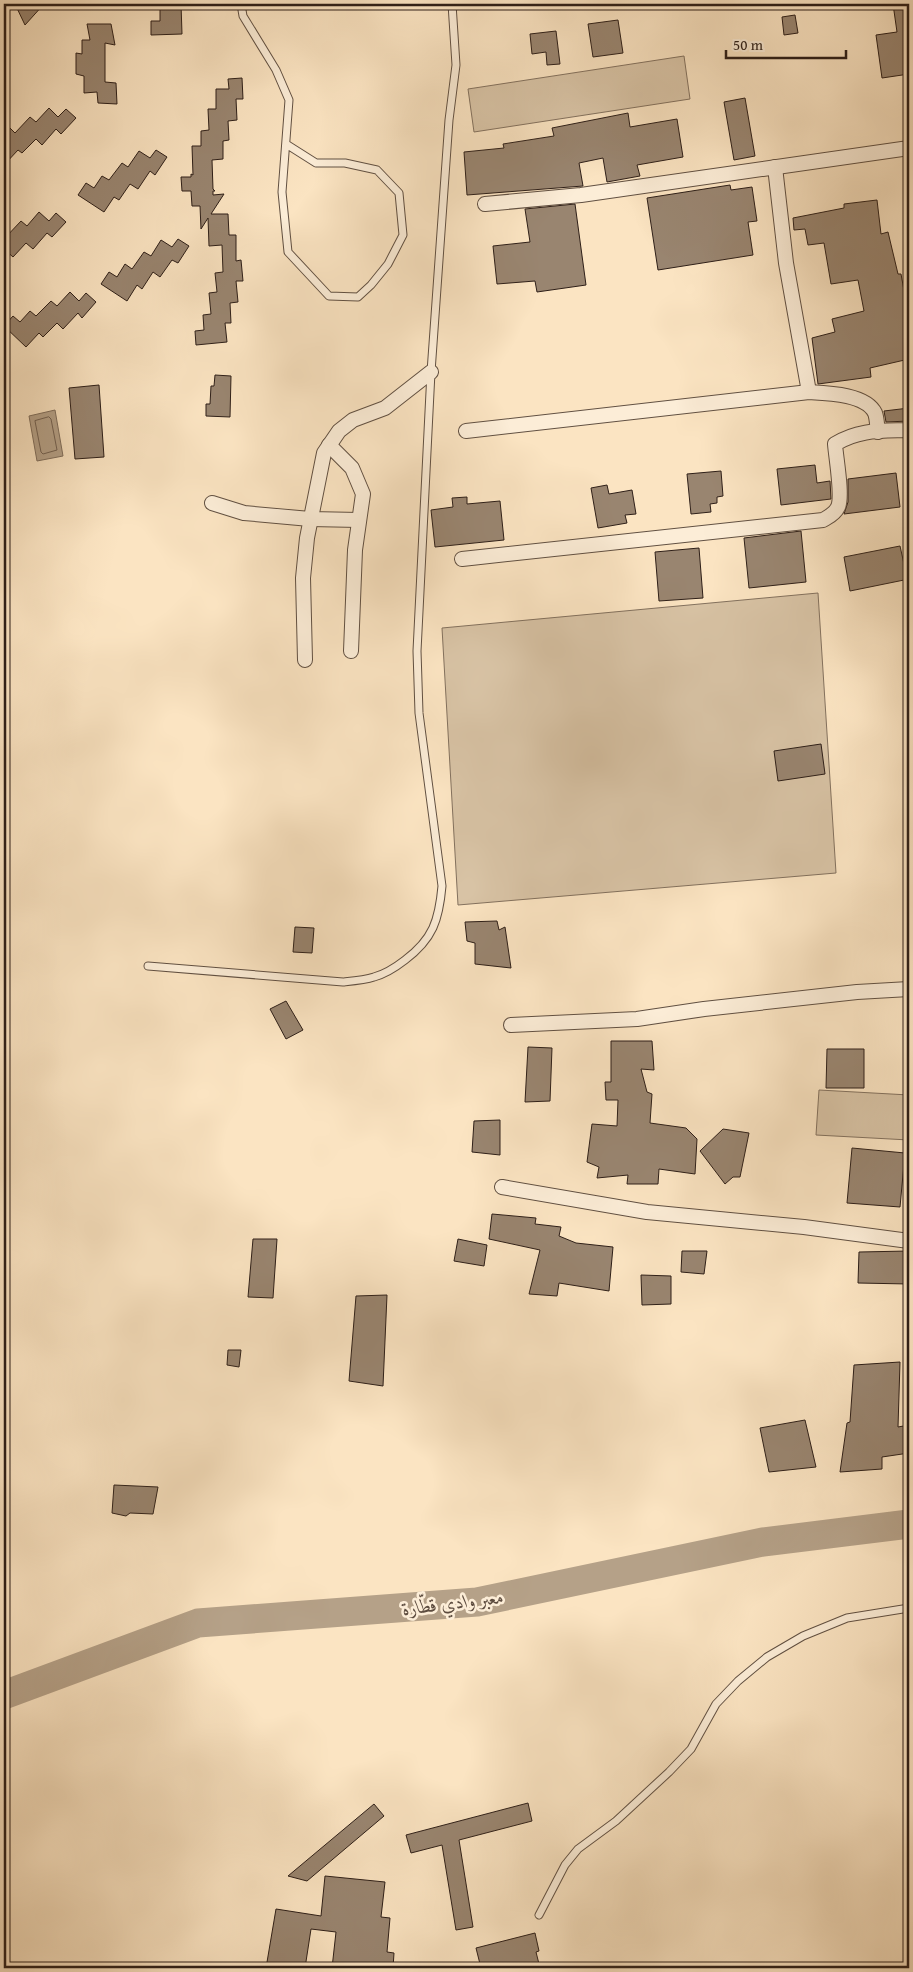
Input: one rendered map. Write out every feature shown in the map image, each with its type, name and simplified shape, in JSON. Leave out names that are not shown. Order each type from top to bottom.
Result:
[{"type":"street","points":[[485,204],[581,195],[909,148]]},
{"type":"street","points":[[775,167],[786,263],[809,392]]},
{"type":"street","points":[[305,660],[303,578],[310,519],[324,453],[339,431],[353,420],[385,408],[431,372]]},
{"type":"street","points":[[466,431],[809,392],[840,394],[861,400],[875,412],[878,432]]},
{"type":"street","points":[[462,559],[823,520],[832,515],[838,506],[839,487],[835,444],[848,436],[865,432],[909,430]]},
{"type":"street","points":[[329,445],[352,468],[363,494],[355,550],[351,651]]},
{"type":"street","points":[[212,503],[244,514],[310,519],[359,520]]},
{"type":"street","points":[[511,1025],[638,1019],[704,1009],[857,992],[909,989]]},
{"type":"street","points":[[502,1187],[647,1212],[804,1227],[909,1241]]},
{"type":"lane","points":[[241,4],[243,16],[276,70],[288,100],[282,192],[288,252],[329,296],[358,297],[371,285],[388,264],[403,234],[399,193],[377,170],[345,163],[316,163],[286,144]]},
{"type":"lane","points":[[148,966],[343,982],[375,977],[397,966],[414,954],[428,938],[440,908],[442,886],[419,713],[417,651],[431,372],[449,120],[456,65],[452,4]]},
{"type":"lane","points":[[539,1915],[565,1865],[578,1849],[616,1821],[691,1749],[716,1704],[738,1681],[767,1657],[803,1636],[847,1618],[909,1608]]},
{"type":"shaded area","points":[[684,56],[690,99],[474,132],[468,89]]},
{"type":"shaded area","points":[[818,593],[836,873],[458,905],[442,628]]},
{"type":"shaded area","points":[[819,1090],[909,1095],[909,1140],[816,1135]]},
{"type":"water","points":[[55,410],[63,456],[37,461],[29,416]]},
{"type":"building","points":[[15,4],[44,4],[25,25]]},
{"type":"building","points":[[181,4],[182,34],[151,35],[151,21],[160,21],[160,6]]},
{"type":"building","points":[[893,4],[909,4],[909,74],[882,78],[876,35],[897,32]]},
{"type":"building","points":[[795,15],[798,33],[784,35],[782,17]]},
{"type":"building","points":[[618,20],[623,53],[593,57],[588,24]]},
{"type":"building","points":[[87,24],[111,24],[115,45],[105,43],[105,82],[116,83],[117,104],[98,103],[97,92],[84,93],[84,76],[76,74],[76,53],[82,54],[82,40],[90,40]]},
{"type":"building","points":[[556,31],[560,64],[547,65],[546,52],[532,54],[530,34]]},
{"type":"building","points":[[242,78],[243,99],[236,99],[237,120],[228,121],[229,140],[223,141],[223,159],[212,160],[213,189],[215,191],[213,191],[213,195],[224,194],[211,214],[228,214],[229,235],[236,235],[236,261],[241,260],[243,281],[236,281],[238,302],[230,303],[231,323],[225,323],[227,342],[196,345],[195,331],[204,330],[203,315],[211,314],[209,293],[217,292],[215,273],[223,272],[222,245],[209,246],[208,218],[201,229],[200,206],[192,206],[191,191],[182,191],[181,177],[191,177],[191,174],[193,175],[192,146],[201,146],[201,131],[209,130],[208,109],[216,109],[216,89],[229,89],[228,79]]},
{"type":"building","points":[[745,98],[755,156],[734,160],[724,102]]},
{"type":"building","points":[[49,108],[58,117],[66,109],[76,118],[61,134],[56,129],[42,145],[36,139],[22,153],[18,150],[4,165],[4,122],[15,133],[30,117],[36,122]]},
{"type":"building","points":[[628,113],[630,127],[677,119],[683,157],[637,165],[640,176],[607,182],[603,158],[579,163],[583,186],[467,195],[464,152],[504,148],[503,144],[554,136],[552,128]]},
{"type":"building","points":[[156,150],[167,157],[155,175],[150,171],[138,189],[130,184],[119,200],[114,197],[104,212],[78,195],[86,183],[94,188],[102,176],[109,180],[122,163],[128,167],[139,151],[150,158]]},
{"type":"building","points":[[730,185],[731,190],[752,187],[757,221],[748,222],[753,255],[658,270],[647,198]]},
{"type":"building","points":[[877,200],[881,234],[888,232],[898,274],[901,274],[907,307],[904,308],[909,332],[909,359],[870,368],[871,377],[818,384],[812,338],[835,332],[832,319],[864,311],[858,280],[831,284],[824,243],[808,245],[805,229],[794,230],[793,218],[844,208],[844,204]]},
{"type":"building","points":[[575,204],[586,285],[537,292],[535,281],[497,284],[493,246],[530,242],[525,209]]},
{"type":"building","points":[[39,212],[49,221],[56,213],[66,222],[52,237],[47,233],[33,249],[26,243],[13,257],[4,249],[4,239],[21,221],[27,226]]},
{"type":"building","points":[[178,239],[189,246],[178,263],[172,260],[160,277],[153,272],[142,289],[137,285],[127,301],[101,284],[109,272],[117,277],[125,264],[132,269],[144,252],[151,256],[161,240],[172,247]]},
{"type":"building","points":[[70,292],[79,301],[86,293],[96,302],[82,318],[78,313],[63,329],[57,323],[43,337],[39,333],[26,347],[4,326],[13,316],[20,322],[30,311],[36,316],[51,301],[57,306]]},
{"type":"building","points":[[215,375],[231,376],[230,417],[206,416],[206,404],[210,404],[211,386],[214,386]]},
{"type":"building","points":[[99,385],[104,457],[75,459],[69,388]]},
{"type":"building","points":[[909,408],[909,421],[886,422],[884,411]]},
{"type":"building","points":[[815,465],[817,483],[830,481],[831,499],[781,505],[777,469]]},
{"type":"building","points":[[721,471],[723,496],[717,497],[717,503],[710,504],[711,512],[691,514],[687,474]]},
{"type":"building","points":[[896,473],[900,507],[844,514],[848,502],[848,479]]},
{"type":"building","points":[[607,485],[609,494],[632,490],[636,514],[625,515],[627,523],[598,528],[591,488]]},
{"type":"building","points":[[467,497],[467,504],[500,501],[504,540],[435,547],[431,510],[453,507],[452,498]]},
{"type":"building","points":[[801,531],[806,582],[749,588],[744,538]]},
{"type":"building","points":[[900,546],[904,564],[909,563],[909,579],[850,591],[844,557]]},
{"type":"building","points":[[699,548],[703,598],[659,601],[655,552]]},
{"type":"building","points":[[821,744],[825,774],[778,781],[774,751]]},
{"type":"building","points":[[497,921],[499,930],[505,927],[511,968],[475,964],[475,943],[467,941],[465,922]]},
{"type":"building","points":[[295,927],[314,928],[312,953],[293,952]]},
{"type":"building","points":[[286,1001],[303,1030],[286,1039],[270,1009]]},
{"type":"building","points":[[611,1041],[652,1041],[654,1070],[641,1069],[647,1092],[652,1094],[650,1123],[686,1128],[697,1139],[695,1174],[659,1169],[658,1184],[627,1184],[628,1175],[597,1178],[599,1167],[587,1162],[592,1124],[617,1126],[618,1100],[606,1100],[605,1082],[611,1082]]},
{"type":"building","points":[[528,1047],[552,1048],[550,1101],[525,1102]]},
{"type":"building","points":[[827,1049],[864,1049],[864,1088],[826,1088]]},
{"type":"building","points":[[500,1120],[500,1155],[472,1152],[474,1121]]},
{"type":"building","points":[[723,1129],[749,1133],[740,1177],[733,1177],[725,1184],[700,1151]]},
{"type":"building","points":[[852,1148],[905,1153],[900,1207],[847,1203]]},
{"type":"building","points":[[492,1214],[536,1218],[535,1224],[561,1227],[559,1236],[576,1243],[613,1247],[609,1291],[559,1283],[557,1296],[529,1294],[540,1250],[489,1239]]},
{"type":"building","points":[[253,1239],[277,1239],[273,1298],[248,1297]]},
{"type":"building","points":[[458,1239],[487,1245],[484,1266],[454,1261]]},
{"type":"building","points":[[682,1251],[707,1251],[704,1274],[681,1272]]},
{"type":"building","points":[[909,1251],[909,1284],[858,1283],[859,1252]]},
{"type":"building","points":[[641,1275],[671,1276],[671,1304],[642,1305]]},
{"type":"building","points":[[387,1295],[383,1386],[349,1381],[356,1296]]},
{"type":"building","points":[[228,1350],[241,1350],[239,1367],[227,1365]]},
{"type":"building","points":[[900,1362],[898,1427],[909,1425],[909,1453],[882,1457],[882,1469],[840,1472],[847,1423],[850,1422],[854,1365]]},
{"type":"building","points":[[805,1420],[816,1467],[769,1472],[760,1428]]},
{"type":"building","points":[[114,1485],[158,1487],[153,1514],[130,1513],[126,1516],[112,1513]]},
{"type":"building","points":[[528,1803],[532,1821],[459,1840],[473,1927],[456,1930],[442,1845],[411,1853],[406,1835]]},
{"type":"building","points":[[374,1804],[384,1816],[307,1881],[288,1876]]},
{"type":"building","points":[[325,1876],[385,1882],[381,1917],[390,1918],[387,1952],[394,1953],[393,1968],[332,1968],[336,1932],[311,1929],[305,1968],[266,1968],[276,1909],[321,1916]]},
{"type":"building","points":[[535,1933],[539,1951],[536,1952],[540,1968],[481,1968],[476,1948]]},
{"type":"waterway","name":"معبر وادي قطّارة","points":[[4,1695],[198,1623],[477,1602],[763,1542],[909,1524]]}]
